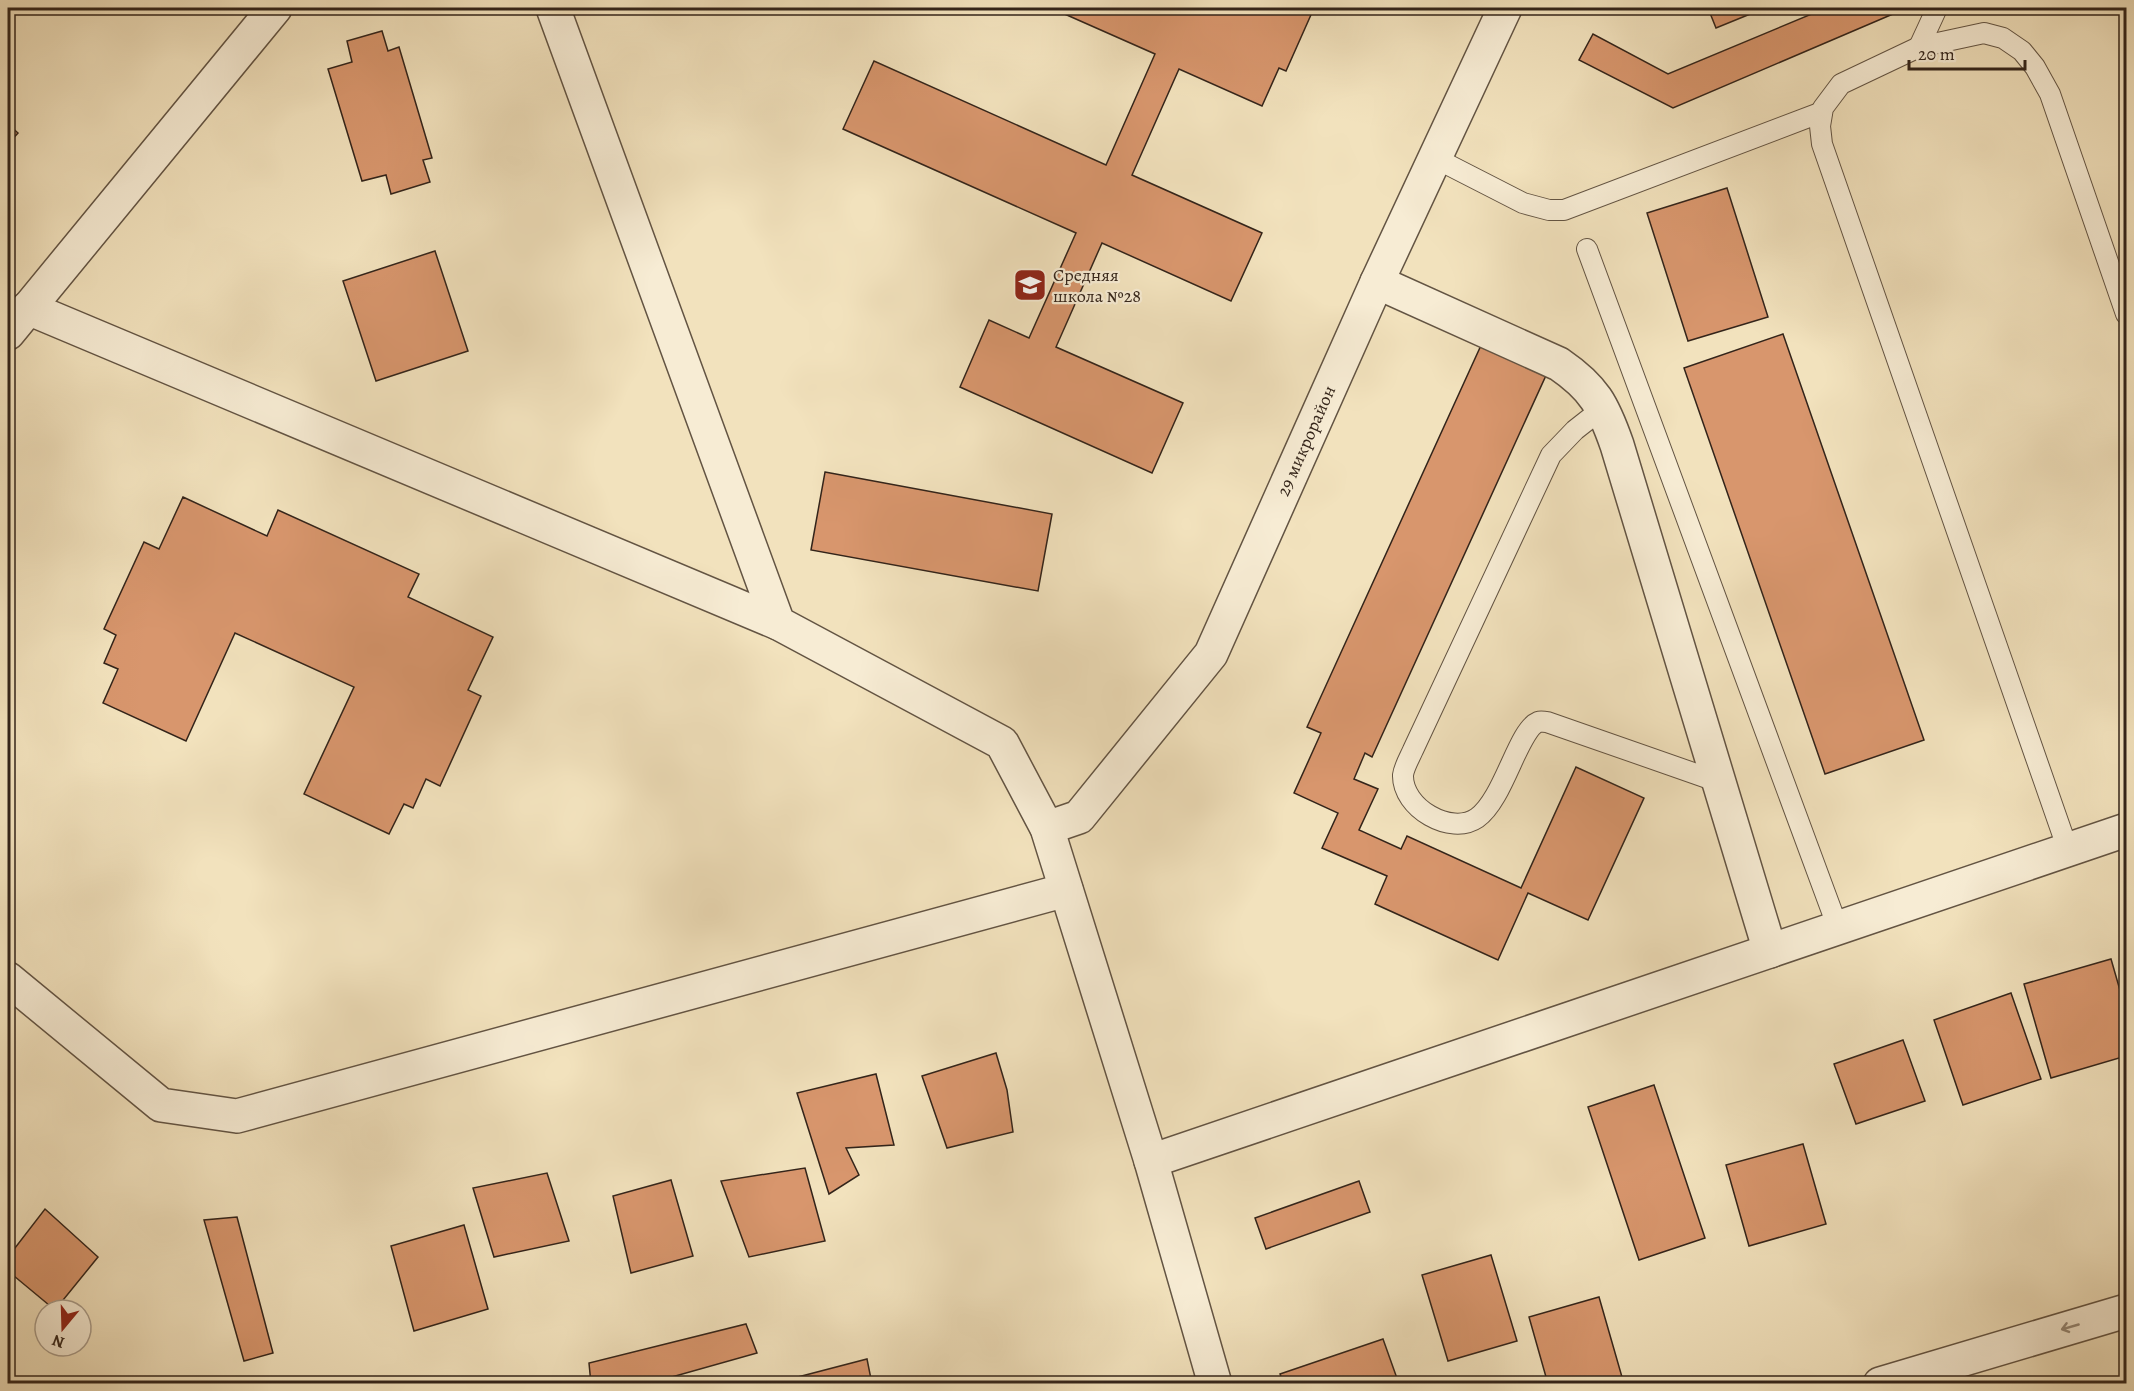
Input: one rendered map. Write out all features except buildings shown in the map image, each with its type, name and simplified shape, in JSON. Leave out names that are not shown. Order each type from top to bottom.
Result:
[{"type":"street","points":[[8,333],[275,8]]},
{"type":"street","points":[[553,8],[778,623]]},
{"type":"street","name":"29 микрорайон","points":[[1047,828],[1079,817],[1211,654],[1377,282],[1505,8]]},
{"type":"street","points":[[1377,282],[1559,364],[1580,377],[1603,408],[1617,445],[1770,951]]},
{"type":"street","points":[[28,308],[778,623],[1002,743],[1047,828],[1150,1161],[1215,1383]]},
{"type":"street","points":[[1150,1161],[2127,830]]},
{"type":"street","points":[[8,979],[161,1105],[237,1116],[1066,890]]},
{"type":"street","points":[[1880,1383],[2127,1311]]},
{"type":"lane","points":[[1918,47],[1936,8]]},
{"type":"lane","points":[[2068,850],[1822,144],[1820,126],[1822,112],[1831,95],[1841,84],[1918,47],[1984,33],[2003,38],[2022,51],[2035,67],[2050,94],[2127,314]]},
{"type":"lane","points":[[1435,158],[1536,208],[1564,210],[1822,112]]},
{"type":"lane","points":[[1587,249],[1838,928]]},
{"type":"lane","points":[[1603,408],[1575,430],[1551,455],[1413,750],[1403,774],[1405,789],[1412,802],[1423,812],[1451,823],[1466,824],[1478,817],[1498,794],[1530,728],[1538,723],[1547,722],[1719,782]]},
{"type":"place","name":"Средняя школа №28","points":[[1030,285]]}]
